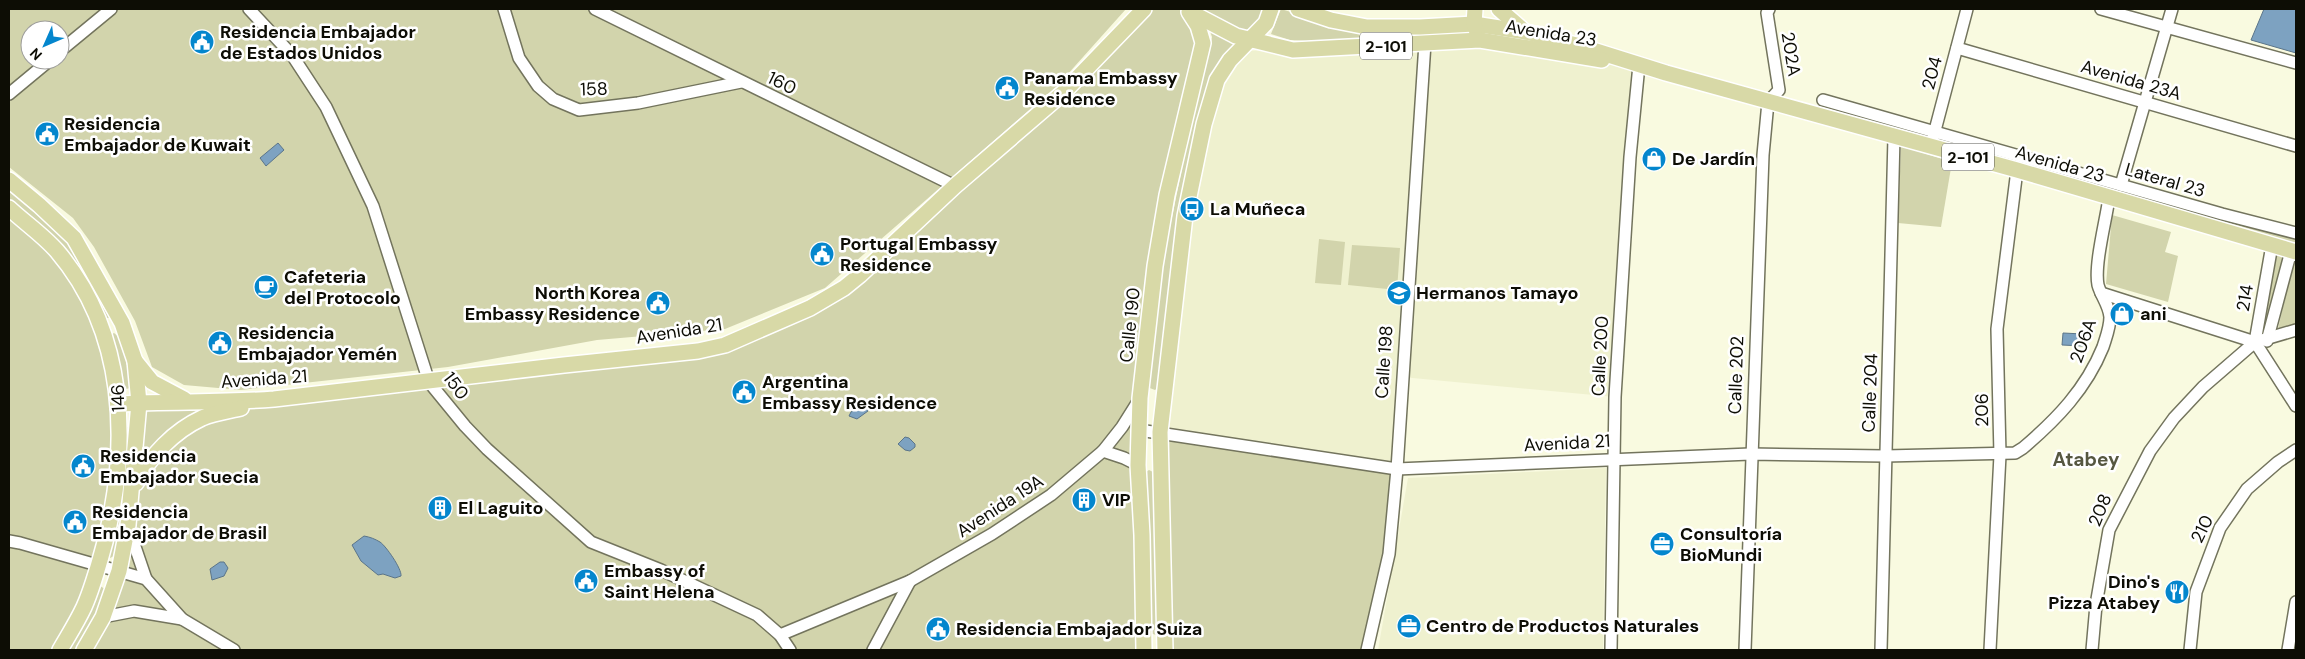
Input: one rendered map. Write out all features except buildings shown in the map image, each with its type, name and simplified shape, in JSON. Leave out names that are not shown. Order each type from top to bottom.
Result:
[{"type":"main road","points":[[1129,23],[1137,9]]},
{"type":"main road","points":[[1129,23],[1144,9]]},
{"type":"main road","points":[[1129,23],[1150,9]]},
{"type":"main road","points":[[1144,647],[1165,647],[1160,432],[1162,399],[1171,345],[1185,216],[1204,124],[1217,80],[1230,60],[1266,24],[1271,14],[1271,9]]},
{"type":"main road","name":"Avenida 23","points":[[1298,9],[1331,20],[1367,27],[1447,26],[1479,19],[1580,46],[1768,102],[2017,170],[2294,251]]},
{"type":"main road","points":[[1447,26],[1458,21],[1470,9]]},
{"type":"main road","points":[[1480,40],[1479,19],[1490,9]]},
{"type":"main road","points":[[1499,9],[1526,32]]},
{"type":"main road","name":"Avenida 23","points":[[1188,10],[1236,36],[1293,50],[1480,40],[1639,65]]},
{"type":"main road","name":"Calle 190","points":[[1144,647],[1138,466],[1140,398],[1155,266],[1166,204],[1203,43],[1198,26],[1188,10]]},
{"type":"main road","name":"Avenida 21","points":[[119,404],[188,400],[233,402],[274,400],[564,364],[698,351],[725,345],[810,308],[844,288],[896,243],[954,186],[1063,92],[1093,63],[1129,23]]},
{"type":"main road","points":[[1230,60],[1247,51],[1293,50]]},
{"type":"main road","name":"146","points":[[9,180],[74,238],[122,323],[135,361],[139,402],[128,525],[119,571],[103,617],[84,650]]},
{"type":"main road","name":"146","points":[[9,208],[56,250],[81,284],[103,328],[114,368],[119,404],[118,473],[111,519],[99,565],[84,607],[60,650]]},
{"type":"main road","points":[[103,328],[122,323]]},
{"type":"main road","points":[[135,361],[152,382],[188,400]]},
{"type":"main road","points":[[1140,398],[1162,399]]},
{"type":"main road","points":[[132,489],[153,457],[167,442],[191,425],[214,414],[274,400]]},
{"type":"main road","points":[[1138,466],[1161,466]]},
{"type":"street","points":[[70,43],[111,9]]},
{"type":"street","name":"150","points":[[249,9],[292,55],[326,107],[372,206],[429,382],[483,445],[591,542],[661,570],[757,614],[780,635],[790,650]]},
{"type":"street","name":"158","points":[[504,9],[519,58],[538,86],[552,99],[579,110],[638,103],[741,82]]},
{"type":"street","name":"160","points":[[595,9],[954,186]]},
{"type":"street","name":"202A","points":[[1768,102],[1779,90],[1767,13],[1769,9]]},
{"type":"street","name":"204","points":[[1930,147],[1967,9]]},
{"type":"street","points":[[2101,9],[2296,63]]},
{"type":"street","points":[[2121,185],[2172,9]]},
{"type":"street","name":"Calle 198","points":[[1367,650],[1389,554],[1397,469],[1425,43]]},
{"type":"street","name":"Avenida 23A","points":[[1957,48],[2296,146]]},
{"type":"street","name":"Calle 200","points":[[1611,650],[1614,459],[1626,213],[1639,65]]},
{"type":"street","points":[[9,94],[38,70]]},
{"type":"street","name":"Lateral 23","points":[[1823,100],[2296,233]]},
{"type":"street","name":"Calle 202","points":[[1744,650],[1750,454],[1763,155],[1768,102]]},
{"type":"street","name":"Calle 204","points":[[1880,650],[1894,137]]},
{"type":"street","name":"206","points":[[1990,650],[2000,455],[1997,329],[2017,170]]},
{"type":"street","name":"206A","points":[[2000,455],[2016,453],[2066,409],[2086,382],[2097,361],[2108,333],[2110,317],[2098,285],[2098,272],[2109,198]]},
{"type":"street","name":"214","points":[[2255,342],[2272,245]]},
{"type":"street","name":"214","points":[[2264,355],[2294,251]]},
{"type":"street","points":[[2101,293],[2255,342],[2296,406]]},
{"type":"street","name":"208","points":[[2092,650],[2096,605],[2109,530],[2150,450],[2174,418],[2203,387],[2255,342],[2296,330]]},
{"type":"street","name":"Avenida 19A","points":[[780,635],[910,581],[992,534],[1051,495],[1103,451],[1122,427],[1140,398]]},
{"type":"street","name":"Avenida 21","points":[[1140,430],[1397,469],[1750,454],[2000,455]]},
{"type":"street","name":"210","points":[[2190,650],[2196,592],[2220,528],[2247,488],[2278,462],[2296,450]]},
{"type":"street","points":[[1103,451],[1124,458],[1138,466]]},
{"type":"street","points":[[128,525],[146,579],[162,598],[182,619],[224,647],[234,650]]},
{"type":"street","points":[[9,541],[146,579]]},
{"type":"street","points":[[873,650],[910,581]]},
{"type":"street","points":[[156,614],[162,598]]},
{"type":"street","points":[[2288,650],[2296,602]]},
{"type":"street","points":[[103,617],[134,611],[182,619]]},
{"type":"shaded area","points":[[9,9],[1126,9],[1058,85],[825,288],[725,329],[597,340],[448,367],[241,390],[184,385],[152,367],[135,321],[94,247],[73,218],[9,167]]},
{"type":"shaded area","name":"El Laguito","points":[[1150,9],[1186,9],[1198,26],[1186,123],[1140,398],[1144,650],[84,650],[119,571],[139,403],[188,400],[725,345],[844,288]]},
{"type":"shaded area","points":[[1196,9],[1263,9],[1258,23],[1244,31]]},
{"type":"shaded area","points":[[1281,9],[1294,13],[1464,29],[1466,33],[1463,36],[1290,40],[1271,34]]},
{"type":"shaded area","points":[[1209,28],[1236,42],[1221,62],[1159,387],[1155,390],[1147,387],[1159,281],[1197,95],[1210,50],[1212,37]]},
{"type":"shaded area","name":"Hermanos Tamayo","points":[[1480,40],[1639,65],[1615,397],[1402,377],[1397,469],[1160,432],[1185,216],[1217,80],[1247,51]]},
{"type":"shaded area","points":[[1940,138],[2296,238],[2296,243],[1939,143]]},
{"type":"shaded area","points":[[1901,146],[1952,162],[1941,227],[1898,223]]},
{"type":"shaded area","points":[[9,188],[64,236],[76,251],[110,318],[105,318],[41,229],[9,200]]},
{"type":"shaded area","points":[[9,208],[56,250],[114,368],[111,519],[60,650],[9,650]]},
{"type":"shaded area","points":[[2112,215],[2171,232],[2165,252],[2178,256],[2168,302],[2106,284]]},
{"type":"shaded area","points":[[1319,239],[1345,242],[1341,285],[1315,283]]},
{"type":"shaded area","points":[[1352,245],[1400,248],[1397,290],[1348,285]]},
{"type":"shaded area","points":[[2274,252],[2286,256],[2265,334],[2259,336]]},
{"type":"shaded area","points":[[2294,258],[2296,259],[2296,327],[2278,329]]},
{"type":"shaded area","points":[[114,333],[120,338],[132,384],[130,388],[126,389],[122,384],[111,335]]},
{"type":"shaded area","points":[[125,426],[130,428],[123,515],[114,556],[110,558],[108,554]]},
{"type":"shaded area","points":[[1160,432],[1397,469],[1389,554],[1367,650],[1165,650]]},
{"type":"shaded area","points":[[1606,468],[1603,650],[1378,650],[1408,478]]},
{"type":"shaded area","points":[[1149,470],[1153,472],[1158,633],[1156,635],[1150,633],[1146,472]]},
{"type":"shaded area","points":[[100,586],[105,589],[96,618],[77,650],[67,650]]},
{"type":"water","points":[[2264,9],[2296,9],[2296,53],[2251,40]]},
{"type":"water","points":[[278,143],[284,150],[266,166],[260,158]]},
{"type":"water","points":[[2063,333],[2083,334],[2083,346],[2062,345]]},
{"type":"water","points":[[861,405],[866,407],[868,411],[857,419],[849,416],[851,412]]},
{"type":"water","points":[[905,437],[915,444],[915,447],[910,451],[905,450],[898,444]]},
{"type":"water","points":[[364,536],[383,544],[396,563],[401,576],[395,578],[383,574],[378,575],[361,561],[352,545]]},
{"type":"water","points":[[220,562],[224,562],[228,568],[224,576],[212,580],[210,569]]},
{"type":"place","name":"Residencia Embajador de Estados Unidos","points":[[202,42]]},
{"type":"place","name":"Panama Embassy Residence","points":[[1007,88]]},
{"type":"place","name":"Residencia Embajador de Kuwait","points":[[47,134]]},
{"type":"place","name":"De Jardín","points":[[1654,159]]},
{"type":"place","name":"La Muñeca","points":[[1192,209]]},
{"type":"place","name":"Portugal Embassy Residence","points":[[822,254]]},
{"type":"place","name":"Cafeteria del Protocolo","points":[[266,287]]},
{"type":"place","name":"Hermanos Tamayo","points":[[1399,293]]},
{"type":"place","name":"North Korea Embassy Residence","points":[[658,303]]},
{"type":"place","name":"ani","points":[[2122,314]]},
{"type":"place","name":"Residencia Embajador Yemén","points":[[220,343]]},
{"type":"place","name":"Argentina Embassy Residence","points":[[744,392]]},
{"type":"place","name":"Residencia Embajador Suecia","points":[[83,466]]},
{"type":"place","name":"VIP","points":[[1084,500]]},
{"type":"place","name":"El Laguito","points":[[440,508]]},
{"type":"place","name":"Residencia Embajador de Brasil","points":[[75,522]]},
{"type":"place","name":"Consultoría BioMundi","points":[[1662,544]]},
{"type":"place","name":"Embassy of Saint Helena","points":[[586,581]]},
{"type":"place","name":"Dino's Pizza Atabey","points":[[2177,592]]},
{"type":"place","name":"Centro de Productos Naturales","points":[[1409,626]]},
{"type":"place","name":"Residencia Embajador Suiza","points":[[938,629]]},
{"type":"district","name":"Atabey","points":[[2086,459]]}]
